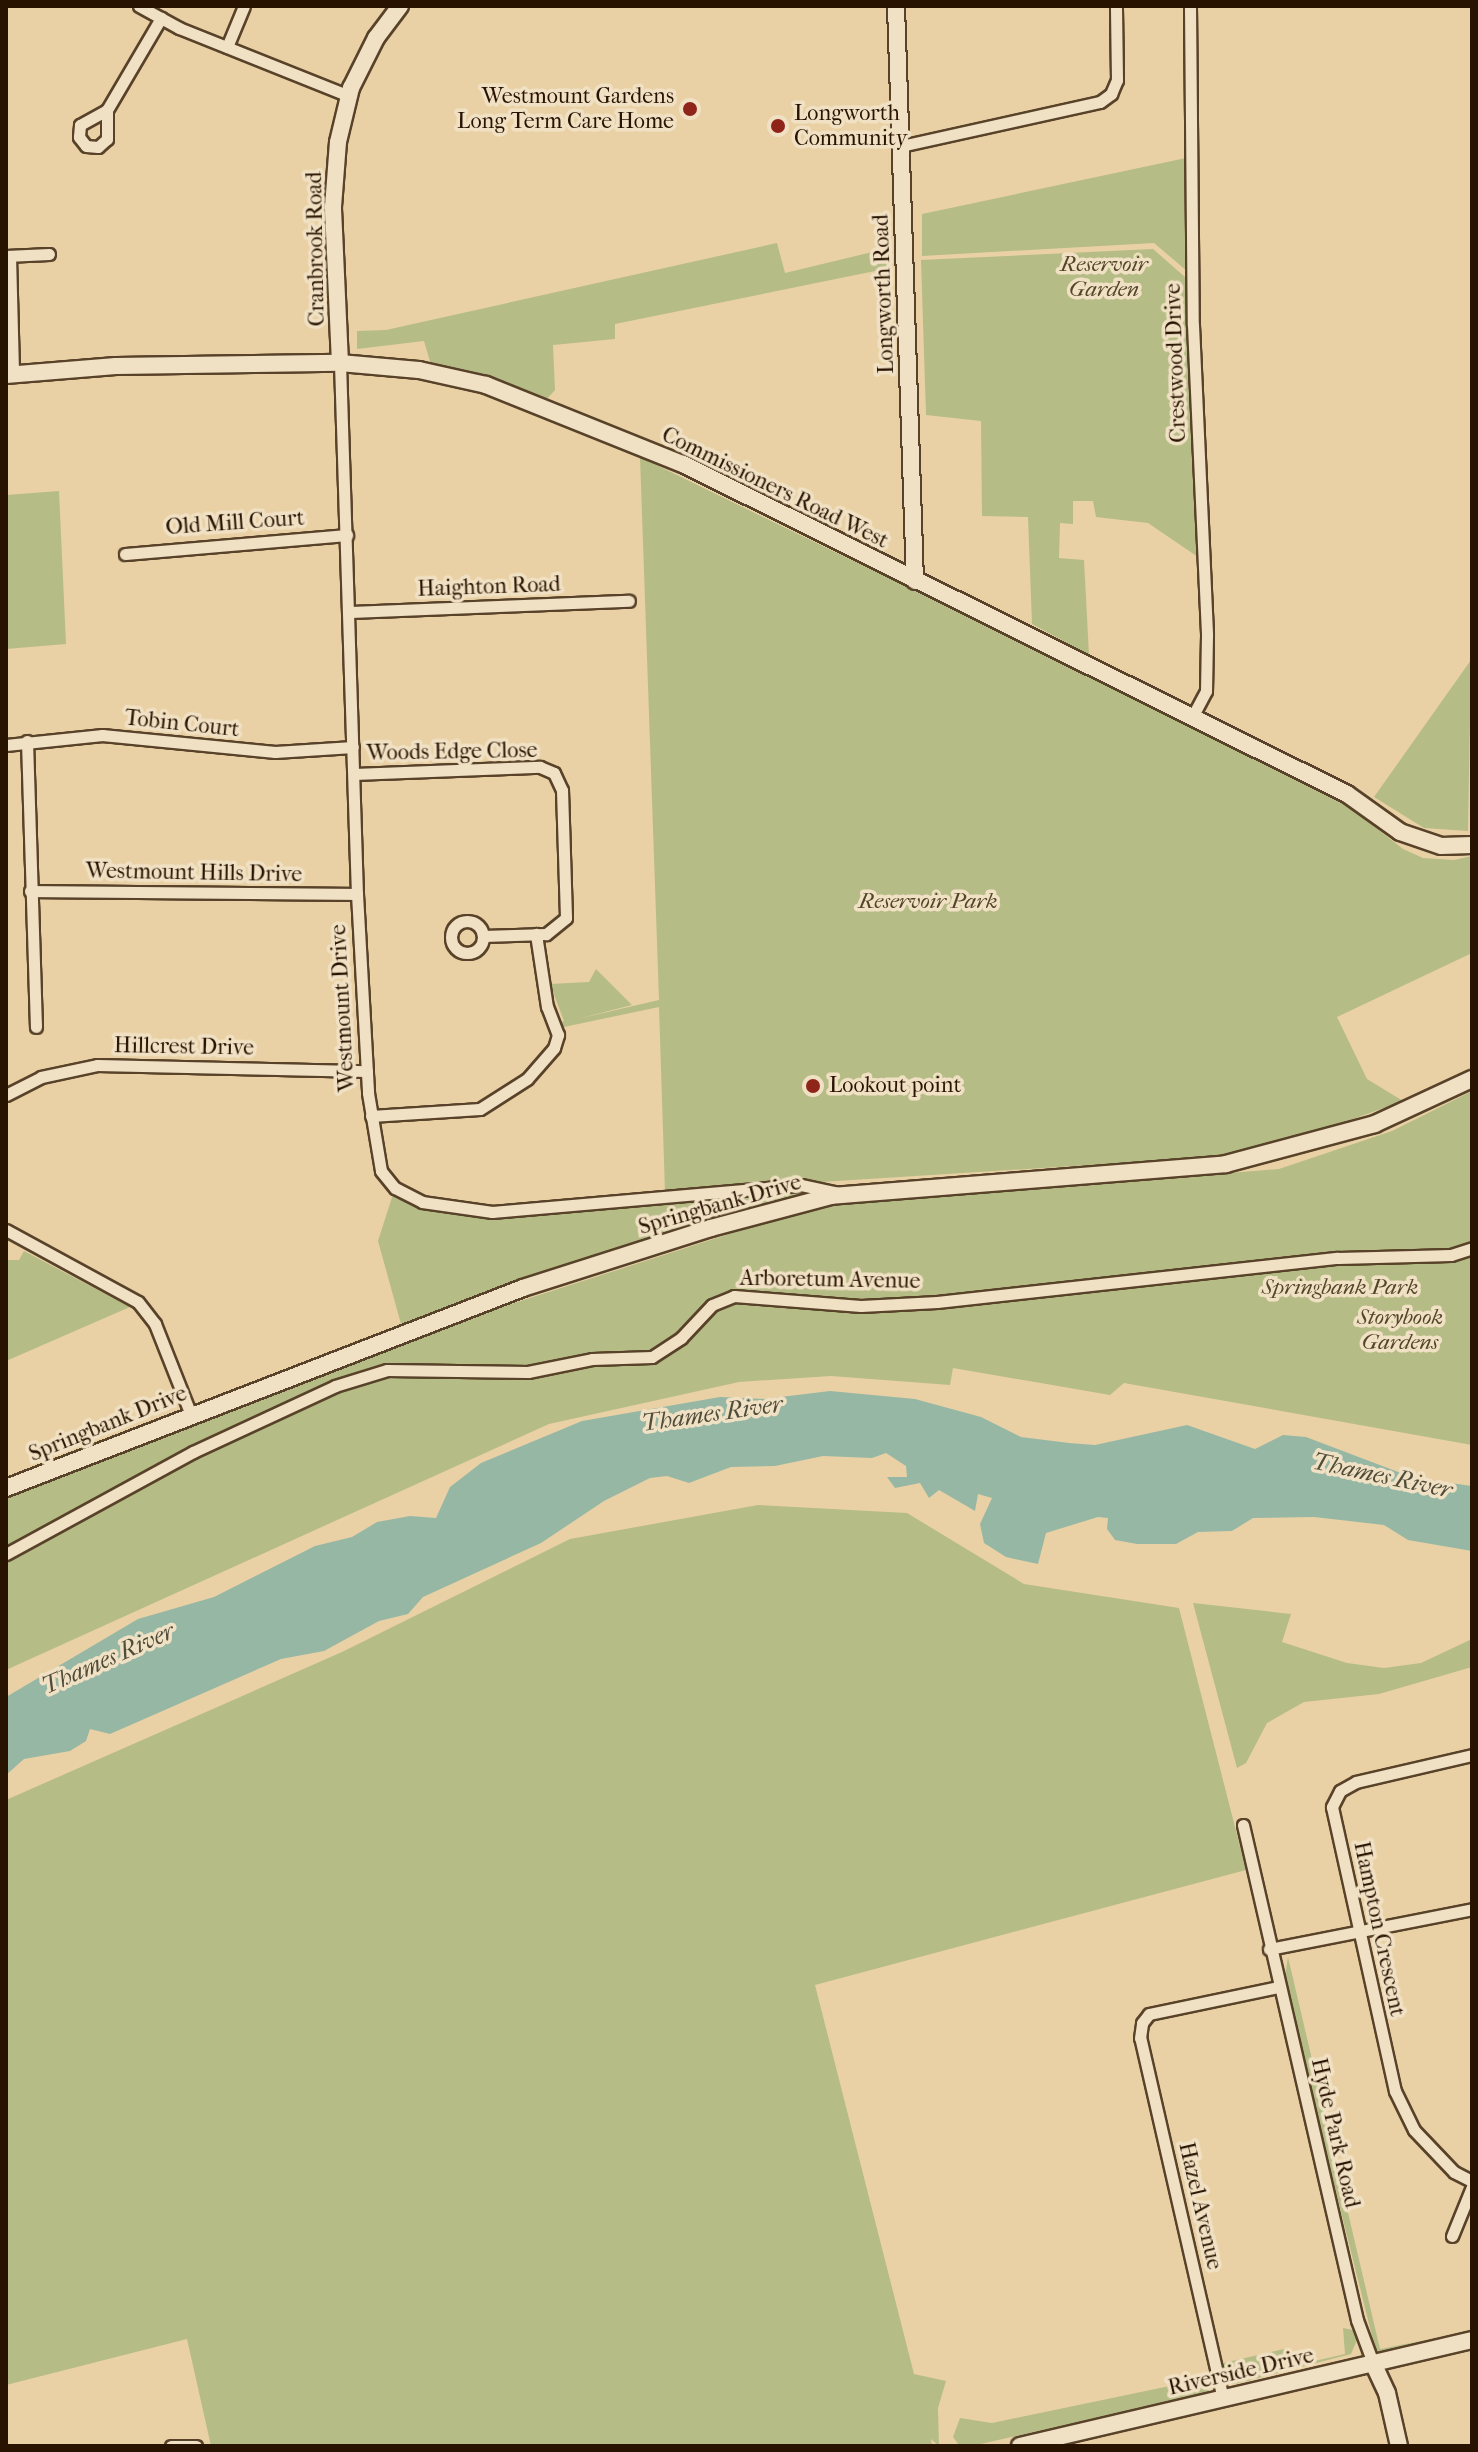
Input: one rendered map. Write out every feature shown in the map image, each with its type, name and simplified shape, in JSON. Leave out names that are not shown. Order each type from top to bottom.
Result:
[{"type":"main road","name":"Cranbrook Road","points":[[340,363],[333,207],[338,142],[349,96],[376,38],[400,6]]},
{"type":"main road","name":"Longworth Road","points":[[896,6],[915,581]]},
{"type":"main road","name":"Commissioners Road West","points":[[10,374],[116,366],[340,363],[486,385],[555,410],[683,464],[1347,794],[1400,832],[1441,846],[1472,845]]},
{"type":"main road","name":"Springbank Drive","points":[[6,1488],[523,1288],[711,1228],[846,1194],[1226,1164],[1375,1124],[1472,1079]]},
{"type":"main road","name":"Riverside Drive","points":[[1020,2446],[1472,2340]]},
{"type":"main road","name":"Hyde Park Road","points":[[1373,2363],[1387,2393],[1399,2446]]},
{"type":"street","points":[[139,6],[227,47],[349,96]]},
{"type":"street","points":[[227,47],[244,6]]},
{"type":"street","points":[[901,146],[1100,102],[1111,94],[1117,80],[1116,6]]},
{"type":"street","name":"Crestwood Drive","points":[[1190,6],[1193,325],[1207,635],[1206,691],[1193,715]]},
{"type":"street","points":[[107,110],[161,18]]},
{"type":"street","points":[[10,374],[8,256],[49,254]]},
{"type":"street","name":"Westmount Drive","points":[[340,363],[357,894],[367,1071],[381,1171],[395,1188],[422,1202],[458,1210],[492,1212],[801,1185],[846,1194]]},
{"type":"street","name":"Old Mill Court","points":[[125,554],[347,535]]},
{"type":"street","name":"Haighton Road","points":[[350,612],[629,601]]},
{"type":"street","name":"Tobin Court","points":[[6,745],[102,735],[275,752],[353,747]]},
{"type":"street","points":[[27,741],[36,1027]]},
{"type":"street","name":"Woods Edge Close","points":[[354,774],[540,767],[554,773],[562,790],[566,918],[558,928],[536,934]]},
{"type":"street","name":"Westmount Hills Drive","points":[[30,891],[357,894]]},
{"type":"street","points":[[371,1116],[480,1109],[527,1079],[554,1048],[558,1035],[547,1007],[536,934],[483,936]]},
{"type":"street","name":"Hillcrest Drive","points":[[6,1095],[41,1077],[97,1065],[367,1071]]},
{"type":"street","points":[[6,1230],[138,1302],[155,1324],[191,1415]]},
{"type":"street","name":"Arboretum Avenue","points":[[6,1554],[135,1482],[335,1386],[387,1370],[528,1372],[592,1359],[652,1357],[681,1338],[712,1305],[734,1296],[861,1306],[937,1302],[1170,1274],[1338,1258],[1451,1255],[1472,1248]]},
{"type":"street","name":"Hampton Crescent","points":[[1472,1755],[1356,1782],[1340,1791],[1332,1807],[1395,2091],[1414,2130],[1454,2172],[1472,2184]]},
{"type":"street","name":"Hyde Park Road","points":[[1243,1825],[1269,1949],[1357,2320],[1373,2363]]},
{"type":"street","points":[[1269,1949],[1359,1935],[1472,1909]]},
{"type":"street","name":"Hazel Avenue","points":[[1223,2399],[1140,2038],[1142,2023],[1149,2014],[1278,1987]]},
{"type":"street","points":[[1452,2236],[1472,2184]]},
{"type":"street","points":[[171,2446],[196,2446]]},
{"type":"green space","points":[[1186,158],[1187,271],[1154,243],[922,256],[922,214]]},
{"type":"green space","points":[[777,243],[785,273],[889,248],[890,268],[615,324],[615,339],[553,345],[555,390],[546,400],[431,365],[424,341],[357,349],[357,331],[386,330]]},
{"type":"green space","name":"Reservoir Garden","points":[[1153,249],[1185,277],[1198,557],[1148,523],[1096,517],[1093,501],[1073,501],[1073,524],[1060,523],[1059,558],[1084,560],[1089,655],[1032,624],[1028,517],[982,516],[981,421],[926,415],[921,260]]},
{"type":"green space","name":"Reservoir Park","points":[[640,457],[1332,794],[1403,849],[1423,858],[1454,860],[1472,856],[1472,953],[1337,1017],[1367,1079],[1403,1101],[1295,1140],[1232,1156],[665,1192],[659,1007],[559,1028],[558,1023],[564,1021],[550,984],[589,982],[596,969],[632,1005],[577,1019],[659,1000]]},
{"type":"green space","points":[[59,491],[66,644],[6,649],[6,495]]},
{"type":"green space","points":[[1471,660],[1468,831],[1424,828],[1374,797]]},
{"type":"green space","name":"Springbank Park","points":[[1472,1091],[1472,1445],[1124,1383],[1110,1395],[953,1368],[950,1385],[831,1376],[739,1382],[549,1424],[6,1670],[6,1498],[412,1336],[813,1207],[1279,1169],[1392,1131]]},
{"type":"green space","points":[[800,1191],[806,1193],[544,1274],[401,1324],[378,1241],[393,1194],[409,1204],[481,1218]]},
{"type":"green space","points":[[24,1251],[130,1307],[6,1361],[6,1260],[19,1260]]},
{"type":"green space","points":[[758,1505],[907,1513],[1024,1584],[1179,1608],[1246,1870],[815,1985],[914,2374],[946,2381],[938,2408],[939,2446],[931,2439],[932,2446],[211,2446],[187,2339],[6,2385],[6,1800],[342,1652],[570,1539]]},
{"type":"green space","points":[[1193,1603],[1291,1614],[1282,1642],[1347,1663],[1384,1668],[1421,1663],[1472,1639],[1472,1667],[1379,1694],[1304,1702],[1267,1723],[1246,1763],[1237,1768]]},
{"type":"green space","points":[[1288,1957],[1380,2349],[1472,2331],[1381,2353],[1375,2348],[1284,1983]]},
{"type":"green space","points":[[1343,2328],[1353,2330],[1357,2340],[1351,2354],[1235,2384],[1227,2383],[1219,2364],[1284,2349],[1289,2367],[1345,2354]]},
{"type":"green space","points":[[1213,2377],[1208,2392],[972,2446],[959,2445],[953,2437],[960,2418],[992,2423]]},
{"type":"water","name":"Thames River","points":[[830,1391],[915,1399],[981,1417],[1021,1437],[1069,1443],[1095,1445],[1187,1425],[1255,1449],[1283,1435],[1306,1437],[1414,1478],[1472,1486],[1472,1551],[1408,1540],[1384,1525],[1314,1517],[1253,1518],[1232,1531],[1198,1532],[1176,1544],[1137,1544],[1115,1540],[1107,1529],[1108,1518],[1098,1517],[1046,1533],[1038,1564],[1006,1557],[984,1543],[980,1524],[992,1498],[978,1494],[975,1511],[939,1490],[929,1498],[920,1483],[895,1488],[887,1477],[907,1477],[906,1466],[886,1453],[872,1458],[823,1456],[775,1466],[731,1467],[689,1483],[667,1476],[650,1478],[604,1501],[541,1543],[423,1597],[408,1614],[379,1621],[324,1651],[281,1659],[110,1734],[90,1729],[86,1741],[70,1751],[24,1759],[6,1775],[6,1697],[138,1619],[214,1597],[315,1546],[352,1537],[377,1522],[410,1516],[436,1518],[450,1487],[481,1463],[582,1421],[720,1397],[764,1399]]},
{"type":"place","name":"Westmount Gardens Long Term Care Home","points":[[690,109]]},
{"type":"place","name":"Longworth Community","points":[[778,126]]},
{"type":"place","name":"Lookout point","points":[[813,1086]]},
{"type":"park label","name":"Storybook Gardens","points":[[1400,1330]]}]
